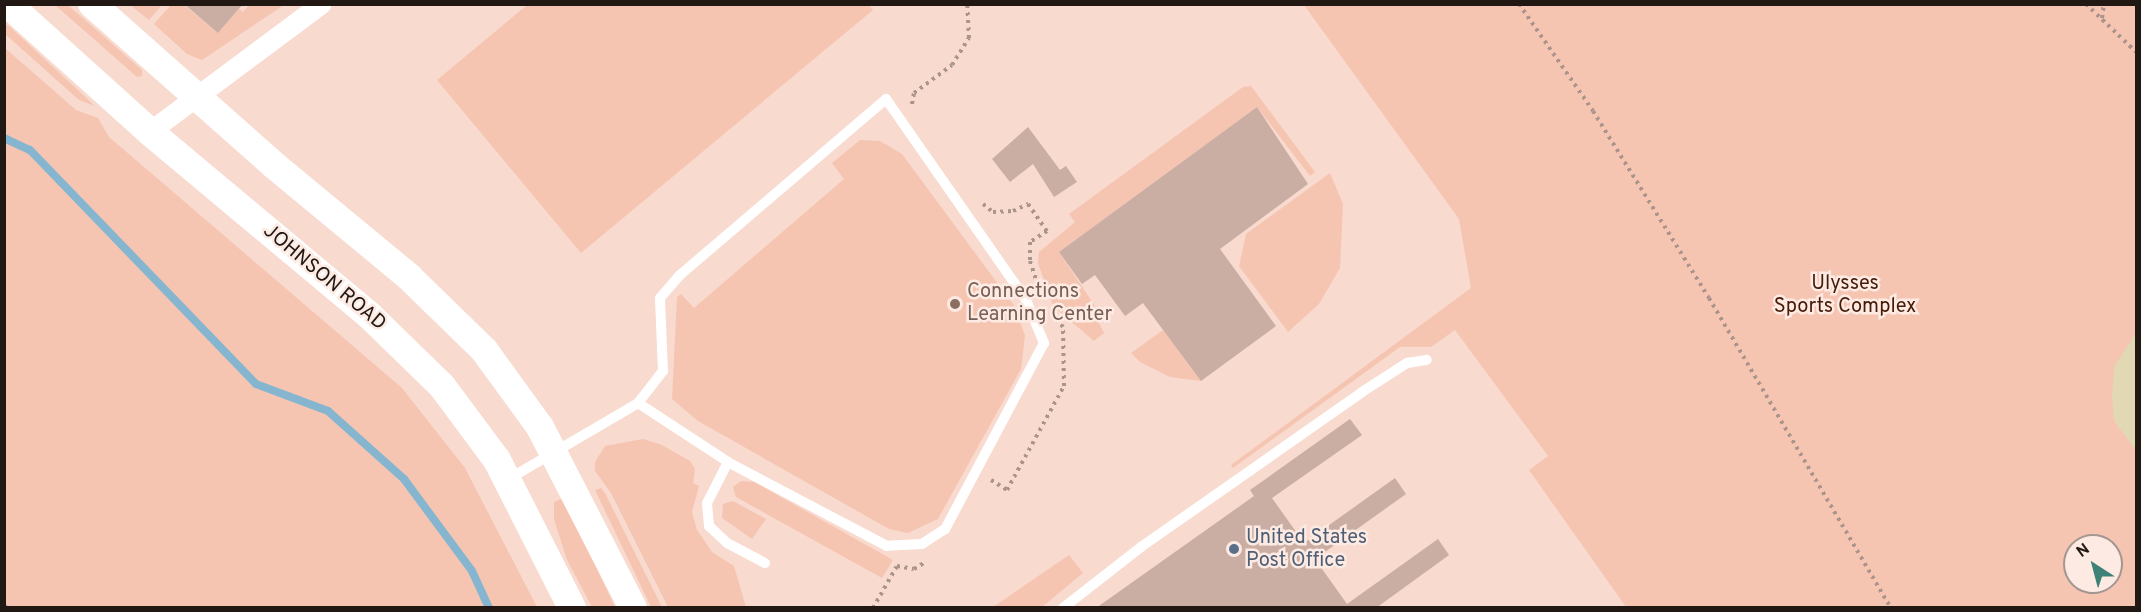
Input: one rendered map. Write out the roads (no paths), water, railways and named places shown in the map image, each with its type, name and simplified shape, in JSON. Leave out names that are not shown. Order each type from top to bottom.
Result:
[{"type":"main road","name":"JOHNSON ROAD","points":[[8,4],[150,132],[399,342],[470,422],[507,480],[572,608]]},
{"type":"main road","points":[[92,4],[195,96],[450,314],[514,387],[554,452],[633,608]]},
{"type":"street","points":[[150,132],[195,96],[322,4]]},
{"type":"lane","points":[[507,480],[638,403],[663,372],[660,298],[680,275],[886,99],[1026,300],[1044,343],[1033,369],[945,529],[922,544],[887,546],[728,462],[638,403]]},
{"type":"lane","points":[[1063,608],[1141,547],[1362,392],[1407,363],[1427,360]]},
{"type":"lane","points":[[728,462],[707,502],[709,526],[727,543],[765,563]]},
{"type":"waterway","points":[[4,138],[30,150],[256,384],[328,411],[404,479],[472,571],[489,608]]},
{"type":"place","name":"Connections Learning Center","points":[[955,304]]},
{"type":"place","name":"United States Post Office","points":[[1234,549]]},
{"type":"park label","name":"Ulysses Sports Complex","points":[[1845,296]]}]
